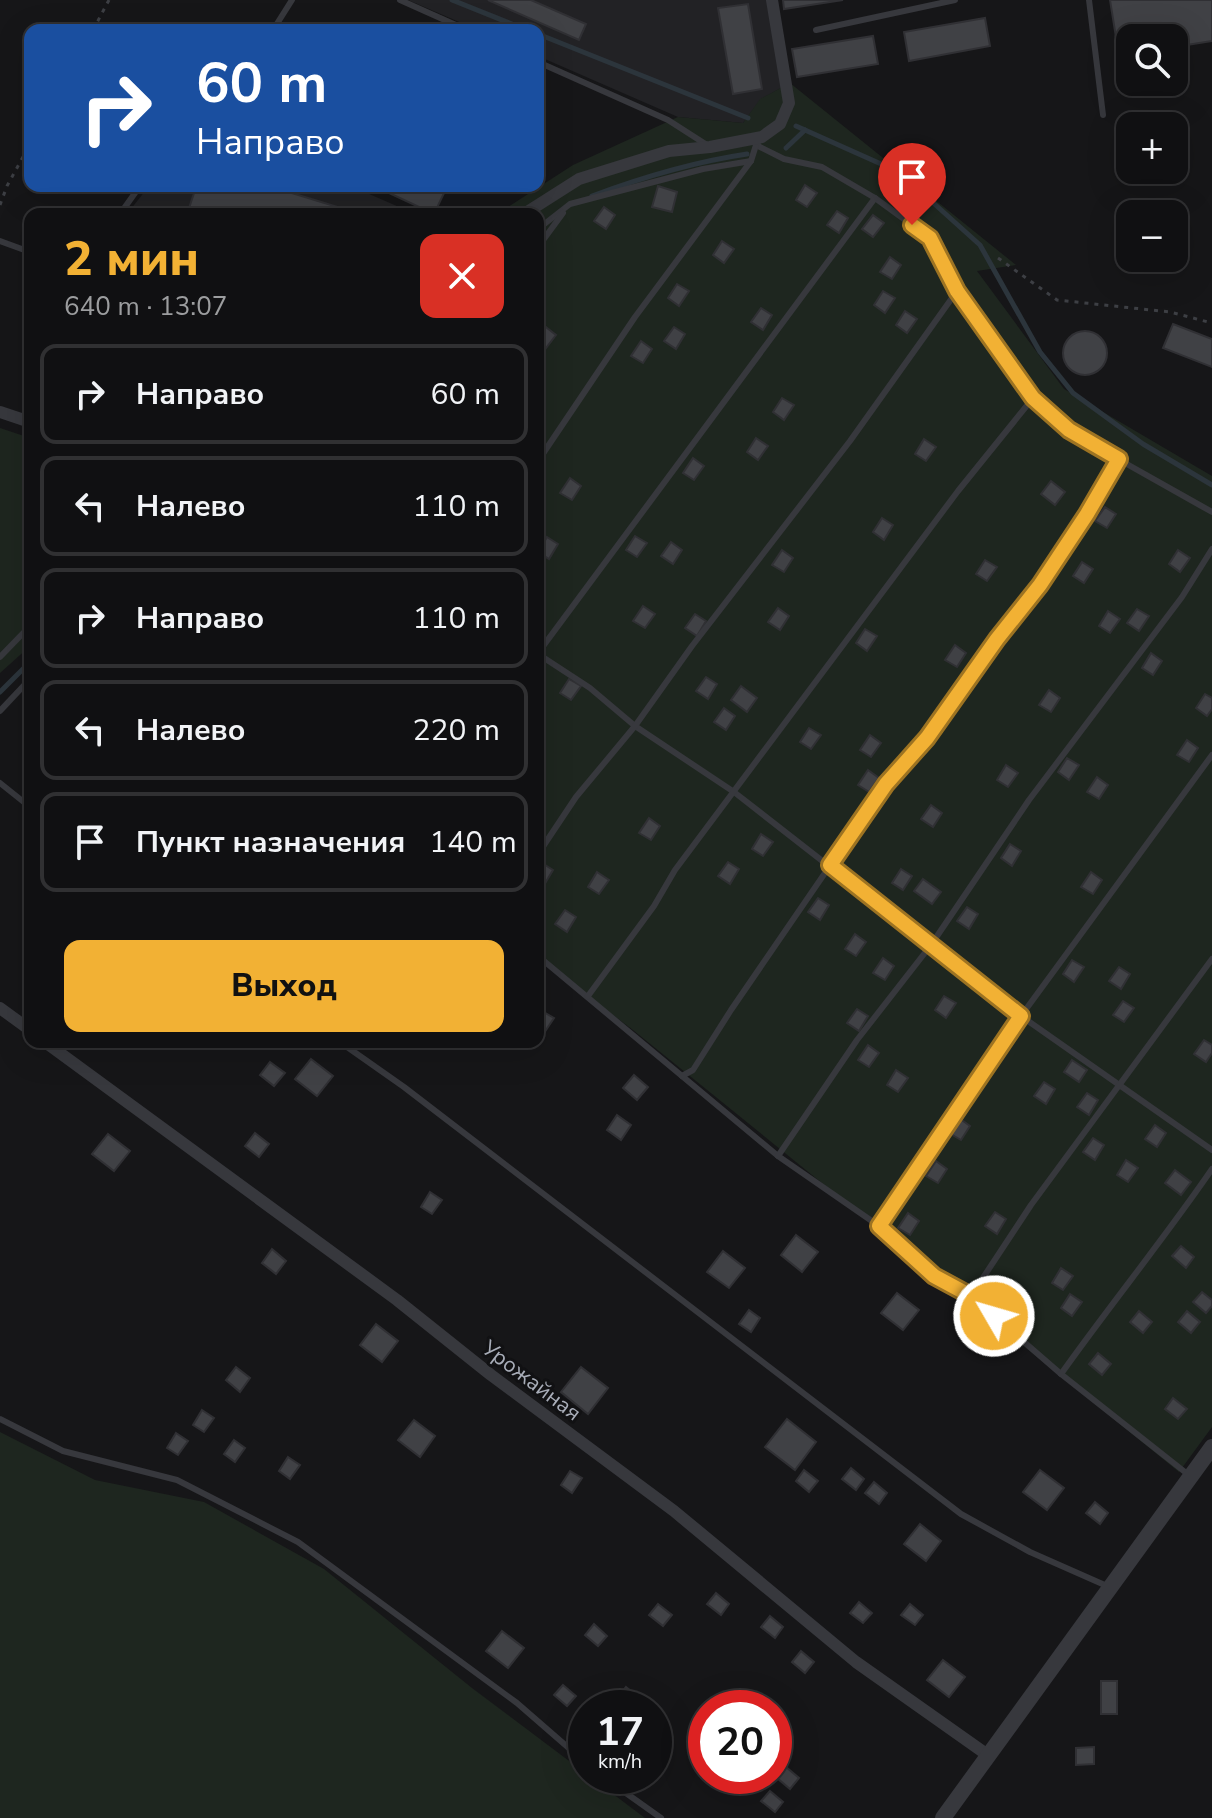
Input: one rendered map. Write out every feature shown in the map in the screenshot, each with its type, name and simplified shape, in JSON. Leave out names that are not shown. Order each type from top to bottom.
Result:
[{"type":"street","points":[[533,208],[579,179],[638,158],[669,151],[759,141],[780,124],[789,103],[772,0]]},
{"type":"street","points":[[0,412],[24,420]]},
{"type":"street","points":[[0,1008],[24,1026]]},
{"type":"street","name":"Урожайная","points":[[53,1048],[397,1300],[491,1375],[674,1511],[856,1662],[989,1756]]},
{"type":"street","points":[[943,1818],[1212,1447]]},
{"type":"lane","points":[[277,24],[292,0]]},
{"type":"lane","points":[[400,0],[454,24]]},
{"type":"lane","points":[[816,30],[955,0]]},
{"type":"lane","points":[[1089,0],[1103,115]]},
{"type":"lane","points":[[544,65],[668,120],[710,147]]},
{"type":"lane","points":[[544,452],[635,317],[751,161],[759,141],[784,159],[822,167],[875,198],[930,238],[957,291],[1033,398],[1069,430],[1212,512]]},
{"type":"lane","points":[[544,224],[570,204],[703,169],[751,161]]},
{"type":"lane","points":[[544,646],[875,198]]},
{"type":"lane","points":[[544,239],[570,204]]},
{"type":"lane","points":[[0,241],[24,250]]},
{"type":"lane","points":[[544,845],[576,797],[635,726],[692,646],[850,441],[957,291]]},
{"type":"lane","points":[[588,996],[654,906],[675,870],[958,491],[1033,398]]},
{"type":"lane","points":[[682,1076],[693,1070],[886,784],[927,738],[997,639],[1040,585],[1119,459]]},
{"type":"lane","points":[[778,1156],[857,1040],[931,945],[1029,800],[1182,597],[1212,549]]},
{"type":"lane","points":[[0,657],[24,632]]},
{"type":"lane","points":[[544,658],[590,688],[635,726],[734,792],[1021,1016],[1212,1150]]},
{"type":"lane","points":[[0,711],[24,685]]},
{"type":"lane","points":[[879,1226],[1021,1016],[1212,755]]},
{"type":"lane","points":[[0,783],[24,802]]},
{"type":"lane","points":[[971,1296],[1031,1205],[1212,959]]},
{"type":"lane","points":[[544,961],[778,1156],[879,1226],[934,1276],[971,1296],[1061,1374],[1190,1476]]},
{"type":"lane","points":[[348,1048],[961,1514],[1030,1552],[1110,1587]]},
{"type":"lane","points":[[1061,1374],[1165,1237],[1212,1169]]},
{"type":"lane","points":[[0,1419],[63,1451],[177,1480],[298,1542],[517,1703],[568,1747]]},
{"type":"lane","points":[[627,1794],[661,1818]]},
{"type":"path","points":[[96,24],[109,0]]},
{"type":"path","points":[[0,205],[24,155]]},
{"type":"path","points":[[998,258],[1057,300],[1170,312],[1212,323]]},
{"type":"shaded area","points":[[408,0],[775,0],[790,83],[761,99],[743,123],[678,117],[544,59],[544,24],[464,24]]},
{"type":"shaded area","points":[[790,83],[1016,265],[977,271],[1064,389],[1212,476],[1212,1427],[1179,1472],[633,1030],[544,963],[544,208],[506,208],[531,192],[544,192],[544,184],[573,165],[678,117],[743,123],[760,99]]},
{"type":"shaded area","points":[[144,192],[365,192],[401,208],[132,208]]},
{"type":"shaded area","points":[[0,428],[24,436],[24,651],[0,673]]},
{"type":"shaded area","points":[[0,1432],[95,1480],[204,1502],[324,1569],[472,1688],[568,1760],[568,1794],[613,1794],[645,1818],[0,1818]]},
{"type":"building","points":[[488,0],[531,0],[586,24],[579,40]]},
{"type":"building","points":[[783,0],[843,0],[784,9]]},
{"type":"building","points":[[1110,0],[1212,0],[1212,41],[1188,45],[1188,24],[1116,24],[1116,37]]},
{"type":"building","points":[[748,4],[762,89],[733,94],[718,8]]},
{"type":"building","points":[[985,18],[990,46],[909,61],[904,32]]},
{"type":"building","points":[[873,36],[878,64],[797,77],[792,49]]},
{"type":"building","points":[[805,185],[817,193],[807,207],[796,200]]},
{"type":"building","points":[[658,186],[677,192],[672,212],[652,207]]},
{"type":"building","points":[[191,192],[289,192],[341,208],[189,208],[194,193]]},
{"type":"building","points":[[387,192],[445,192],[437,208],[421,208]]},
{"type":"building","points":[[604,207],[615,215],[606,229],[594,221]]},
{"type":"building","points":[[837,211],[848,218],[839,233],[827,225]]},
{"type":"building","points":[[873,215],[884,223],[873,237],[862,229]]},
{"type":"building","points":[[722,241],[734,249],[724,263],[713,255]]},
{"type":"building","points":[[890,257],[901,265],[892,279],[880,272]]},
{"type":"building","points":[[677,284],[689,291],[679,306],[668,298]]},
{"type":"building","points":[[883,291],[895,298],[885,313],[874,305]]},
{"type":"building","points":[[761,308],[772,315],[763,330],[751,322]]},
{"type":"building","points":[[905,311],[917,319],[907,333],[896,325]]},
{"type":"building","points":[[1173,324],[1212,339],[1212,367],[1163,348]]},
{"type":"building","points":[[544,326],[556,335],[546,348],[544,346]]},
{"type":"building","points":[[674,327],[685,334],[676,349],[664,341]]},
{"type":"building","points":[[1085,331],[1101,337],[1107,353],[1101,369],[1085,375],[1069,369],[1063,353],[1069,337]]},
{"type":"building","points":[[641,341],[652,349],[643,363],[631,356]]},
{"type":"building","points":[[782,398],[794,405],[784,420],[773,412]]},
{"type":"building","points":[[756,438],[768,446],[758,460],[747,452]]},
{"type":"building","points":[[924,439],[936,447],[926,461],[915,454]]},
{"type":"building","points":[[693,458],[704,466],[694,480],[683,473]]},
{"type":"building","points":[[570,478],[581,486],[572,500],[560,493]]},
{"type":"building","points":[[1051,481],[1065,492],[1055,505],[1041,494]]},
{"type":"building","points":[[1105,507],[1116,514],[1107,528],[1095,521]]},
{"type":"building","points":[[882,518],[893,525],[884,540],[873,532]]},
{"type":"building","points":[[635,536],[647,543],[637,557],[626,550]]},
{"type":"building","points":[[547,537],[558,544],[549,559],[544,556]]},
{"type":"building","points":[[671,542],[682,550],[673,564],[661,556]]},
{"type":"building","points":[[782,550],[793,558],[784,572],[772,565]]},
{"type":"building","points":[[1178,550],[1190,558],[1180,572],[1169,564]]},
{"type":"building","points":[[985,560],[997,567],[987,581],[976,574]]},
{"type":"building","points":[[1082,562],[1093,569],[1084,583],[1073,576]]},
{"type":"building","points":[[643,606],[655,614],[645,628],[633,621]]},
{"type":"building","points":[[778,608],[789,616],[780,630],[768,622]]},
{"type":"building","points":[[1137,609],[1149,616],[1139,631],[1127,623]]},
{"type":"building","points":[[1108,611],[1120,619],[1110,633],[1099,626]]},
{"type":"building","points":[[695,614],[706,621],[697,636],[685,628]]},
{"type":"building","points":[[865,629],[877,636],[867,651],[856,643]]},
{"type":"building","points":[[955,645],[966,653],[957,667],[945,660]]},
{"type":"building","points":[[1151,653],[1162,661],[1153,675],[1142,668]]},
{"type":"building","points":[[706,677],[717,684],[708,699],[696,691]]},
{"type":"building","points":[[569,679],[581,686],[571,700],[560,693]]},
{"type":"building","points":[[741,686],[757,698],[747,712],[731,700]]},
{"type":"building","points":[[1049,690],[1060,698],[1051,712],[1039,705]]},
{"type":"building","points":[[1205,694],[1212,698],[1212,709],[1207,716],[1196,708]]},
{"type":"building","points":[[724,708],[735,716],[726,730],[714,722]]},
{"type":"building","points":[[809,728],[821,735],[811,749],[800,742]]},
{"type":"building","points":[[870,735],[881,743],[871,757],[860,750]]},
{"type":"building","points":[[1187,740],[1198,748],[1189,762],[1177,755]]},
{"type":"building","points":[[1067,758],[1079,765],[1069,780],[1058,772]]},
{"type":"building","points":[[1006,765],[1018,773],[1008,787],[997,780]]},
{"type":"building","points":[[868,770],[879,778],[869,792],[858,785]]},
{"type":"building","points":[[1097,777],[1108,785],[1099,799],[1087,792]]},
{"type":"building","points":[[931,805],[942,813],[933,827],[921,819]]},
{"type":"building","points":[[649,818],[660,826],[651,840],[639,833]]},
{"type":"building","points":[[761,834],[773,842],[763,856],[752,849]]},
{"type":"building","points":[[1010,844],[1021,851],[1012,866],[1001,858]]},
{"type":"building","points":[[728,862],[739,869],[730,884],[718,876]]},
{"type":"building","points":[[544,864],[553,870],[544,885]]},
{"type":"building","points":[[901,869],[912,876],[903,890],[892,883]]},
{"type":"building","points":[[597,872],[609,880],[599,894],[588,887]]},
{"type":"building","points":[[1091,872],[1102,880],[1093,894],[1081,887]]},
{"type":"building","points":[[923,879],[941,892],[932,904],[914,891]]},
{"type":"building","points":[[818,898],[829,905],[820,920],[808,912]]},
{"type":"building","points":[[967,907],[978,914],[969,929],[957,921]]},
{"type":"building","points":[[565,910],[576,917],[567,932],[555,924]]},
{"type":"building","points":[[855,934],[866,942],[856,956],[845,949]]},
{"type":"building","points":[[883,958],[894,966],[885,980],[873,973]]},
{"type":"building","points":[[1072,960],[1084,967],[1074,982],[1063,974]]},
{"type":"building","points":[[1119,967],[1130,974],[1121,989],[1109,981]]},
{"type":"building","points":[[944,996],[956,1003],[946,1018],[935,1010]]},
{"type":"building","points":[[1123,1001],[1134,1008],[1124,1022],[1113,1015]]},
{"type":"building","points":[[857,1009],[868,1016],[859,1031],[847,1023]]},
{"type":"building","points":[[544,1012],[554,1018],[544,1033]]},
{"type":"building","points":[[1204,1040],[1212,1045],[1212,1053],[1206,1062],[1194,1054]]},
{"type":"building","points":[[868,1045],[879,1053],[869,1067],[858,1060]]},
{"type":"building","points":[[311,1059],[333,1076],[317,1096],[295,1079]]},
{"type":"building","points":[[1072,1060],[1087,1070],[1079,1082],[1064,1072]]},
{"type":"building","points":[[270,1062],[285,1073],[274,1086],[260,1075]]},
{"type":"building","points":[[896,1070],[908,1078],[898,1092],[887,1085]]},
{"type":"building","points":[[634,1075],[648,1087],[637,1100],[623,1088]]},
{"type":"building","points":[[1044,1082],[1055,1089],[1046,1104],[1034,1096]]},
{"type":"building","points":[[1087,1093],[1098,1100],[1089,1115],[1077,1107]]},
{"type":"building","points":[[617,1115],[631,1125],[621,1140],[607,1130]]},
{"type":"building","points":[[959,1118],[970,1126],[961,1140],[949,1133]]},
{"type":"building","points":[[1155,1125],[1166,1133],[1157,1147],[1145,1139]]},
{"type":"building","points":[[255,1133],[269,1144],[259,1157],[245,1146]]},
{"type":"building","points":[[108,1134],[130,1151],[114,1171],[92,1154]]},
{"type":"building","points":[[1093,1138],[1104,1145],[1095,1160],[1083,1152]]},
{"type":"building","points":[[1126,1160],[1138,1168],[1128,1182],[1117,1175]]},
{"type":"building","points":[[936,1161],[947,1169],[938,1183],[926,1176]]},
{"type":"building","points":[[1175,1170],[1191,1182],[1181,1195],[1165,1183]]},
{"type":"building","points":[[430,1192],[442,1200],[432,1214],[421,1207]]},
{"type":"building","points":[[995,1212],[1006,1219],[997,1234],[985,1226]]},
{"type":"building","points":[[908,1213],[919,1221],[910,1235],[898,1228]]},
{"type":"building","points":[[796,1235],[818,1252],[802,1272],[781,1255]]},
{"type":"building","points":[[1181,1246],[1194,1257],[1186,1268],[1172,1256]]},
{"type":"building","points":[[272,1249],[286,1261],[276,1274],[262,1263]]},
{"type":"building","points":[[723,1251],[745,1268],[729,1288],[707,1272]]},
{"type":"building","points":[[1061,1268],[1073,1276],[1063,1290],[1052,1283]]},
{"type":"building","points":[[1202,1292],[1212,1300],[1212,1306],[1206,1313],[1193,1302]]},
{"type":"building","points":[[897,1293],[919,1310],[903,1330],[881,1313]]},
{"type":"building","points":[[1070,1294],[1082,1302],[1072,1316],[1061,1308]]},
{"type":"building","points":[[749,1310],[760,1318],[751,1332],[739,1324]]},
{"type":"building","points":[[1139,1311],[1152,1322],[1143,1333],[1130,1322]]},
{"type":"building","points":[[1187,1311],[1200,1322],[1191,1333],[1178,1322]]},
{"type":"building","points":[[376,1324],[398,1341],[382,1362],[360,1345]]},
{"type":"building","points":[[1098,1353],[1111,1364],[1102,1375],[1089,1364]]},
{"type":"building","points":[[236,1367],[250,1378],[240,1392],[226,1380]]},
{"type":"building","points":[[581,1367],[608,1388],[588,1414],[561,1392]]},
{"type":"building","points":[[1173,1398],[1187,1409],[1178,1419],[1165,1409]]},
{"type":"building","points":[[202,1410],[214,1418],[204,1432],[193,1425]]},
{"type":"building","points":[[787,1419],[816,1442],[795,1470],[765,1447]]},
{"type":"building","points":[[414,1420],[435,1436],[420,1457],[398,1440]]},
{"type":"building","points":[[176,1433],[188,1441],[178,1455],[167,1448]]},
{"type":"building","points":[[234,1440],[245,1448],[235,1462],[224,1454]]},
{"type":"building","points":[[288,1457],[300,1465],[290,1479],[279,1471]]},
{"type":"building","points":[[851,1468],[864,1479],[856,1490],[842,1479]]},
{"type":"building","points":[[804,1470],[818,1481],[809,1492],[796,1481]]},
{"type":"building","points":[[1040,1470],[1064,1488],[1047,1510],[1023,1492]]},
{"type":"building","points":[[570,1471],[582,1478],[572,1493],[561,1485]]},
{"type":"building","points":[[874,1482],[887,1493],[879,1504],[865,1493]]},
{"type":"building","points":[[1095,1502],[1108,1513],[1100,1524],[1086,1513]]},
{"type":"building","points":[[920,1524],[941,1541],[926,1561],[904,1544]]},
{"type":"building","points":[[716,1593],[729,1604],[721,1615],[707,1604]]},
{"type":"building","points":[[859,1602],[872,1613],[863,1623],[850,1613]]},
{"type":"building","points":[[658,1604],[672,1615],[663,1626],[649,1615]]},
{"type":"building","points":[[910,1604],[923,1615],[915,1625],[901,1615]]},
{"type":"building","points":[[770,1616],[783,1627],[775,1638],[761,1627]]},
{"type":"building","points":[[594,1624],[607,1636],[598,1646],[585,1635]]},
{"type":"building","points":[[502,1631],[524,1648],[508,1668],[486,1651]]},
{"type":"building","points":[[801,1651],[814,1662],[805,1673],[792,1662]]},
{"type":"building","points":[[943,1660],[965,1677],[949,1697],[927,1680]]},
{"type":"building","points":[[1101,1681],[1117,1681],[1117,1714],[1101,1714]]},
{"type":"building","points":[[563,1685],[569,1690],[568,1705],[567,1706],[554,1695]]},
{"type":"building","points":[[1094,1747],[1094,1764],[1076,1765],[1076,1748]]},
{"type":"building","points":[[792,1772],[799,1778],[792,1787]]},
{"type":"building","points":[[767,1794],[774,1794],[783,1802],[775,1812],[761,1801]]},
{"type":"waterway","points":[[452,0],[512,24]]},
{"type":"waterway","points":[[544,36],[748,118]]},
{"type":"waterway","points":[[796,126],[899,172],[980,245],[1040,352],[1073,393],[1143,444],[1212,485]]},
{"type":"waterway","points":[[786,148],[805,130]]},
{"type":"waterway","points":[[592,196],[668,171],[747,154]]},
{"type":"waterway","points":[[0,692],[24,668]]},
{"type":"route","points":[[912,225],[930,238],[957,291],[1033,398],[1069,430],[1119,459],[1040,585],[997,639],[927,738],[886,784],[830,865],[1021,1016],[879,1226],[934,1276],[971,1296],[994,1316]]}]
